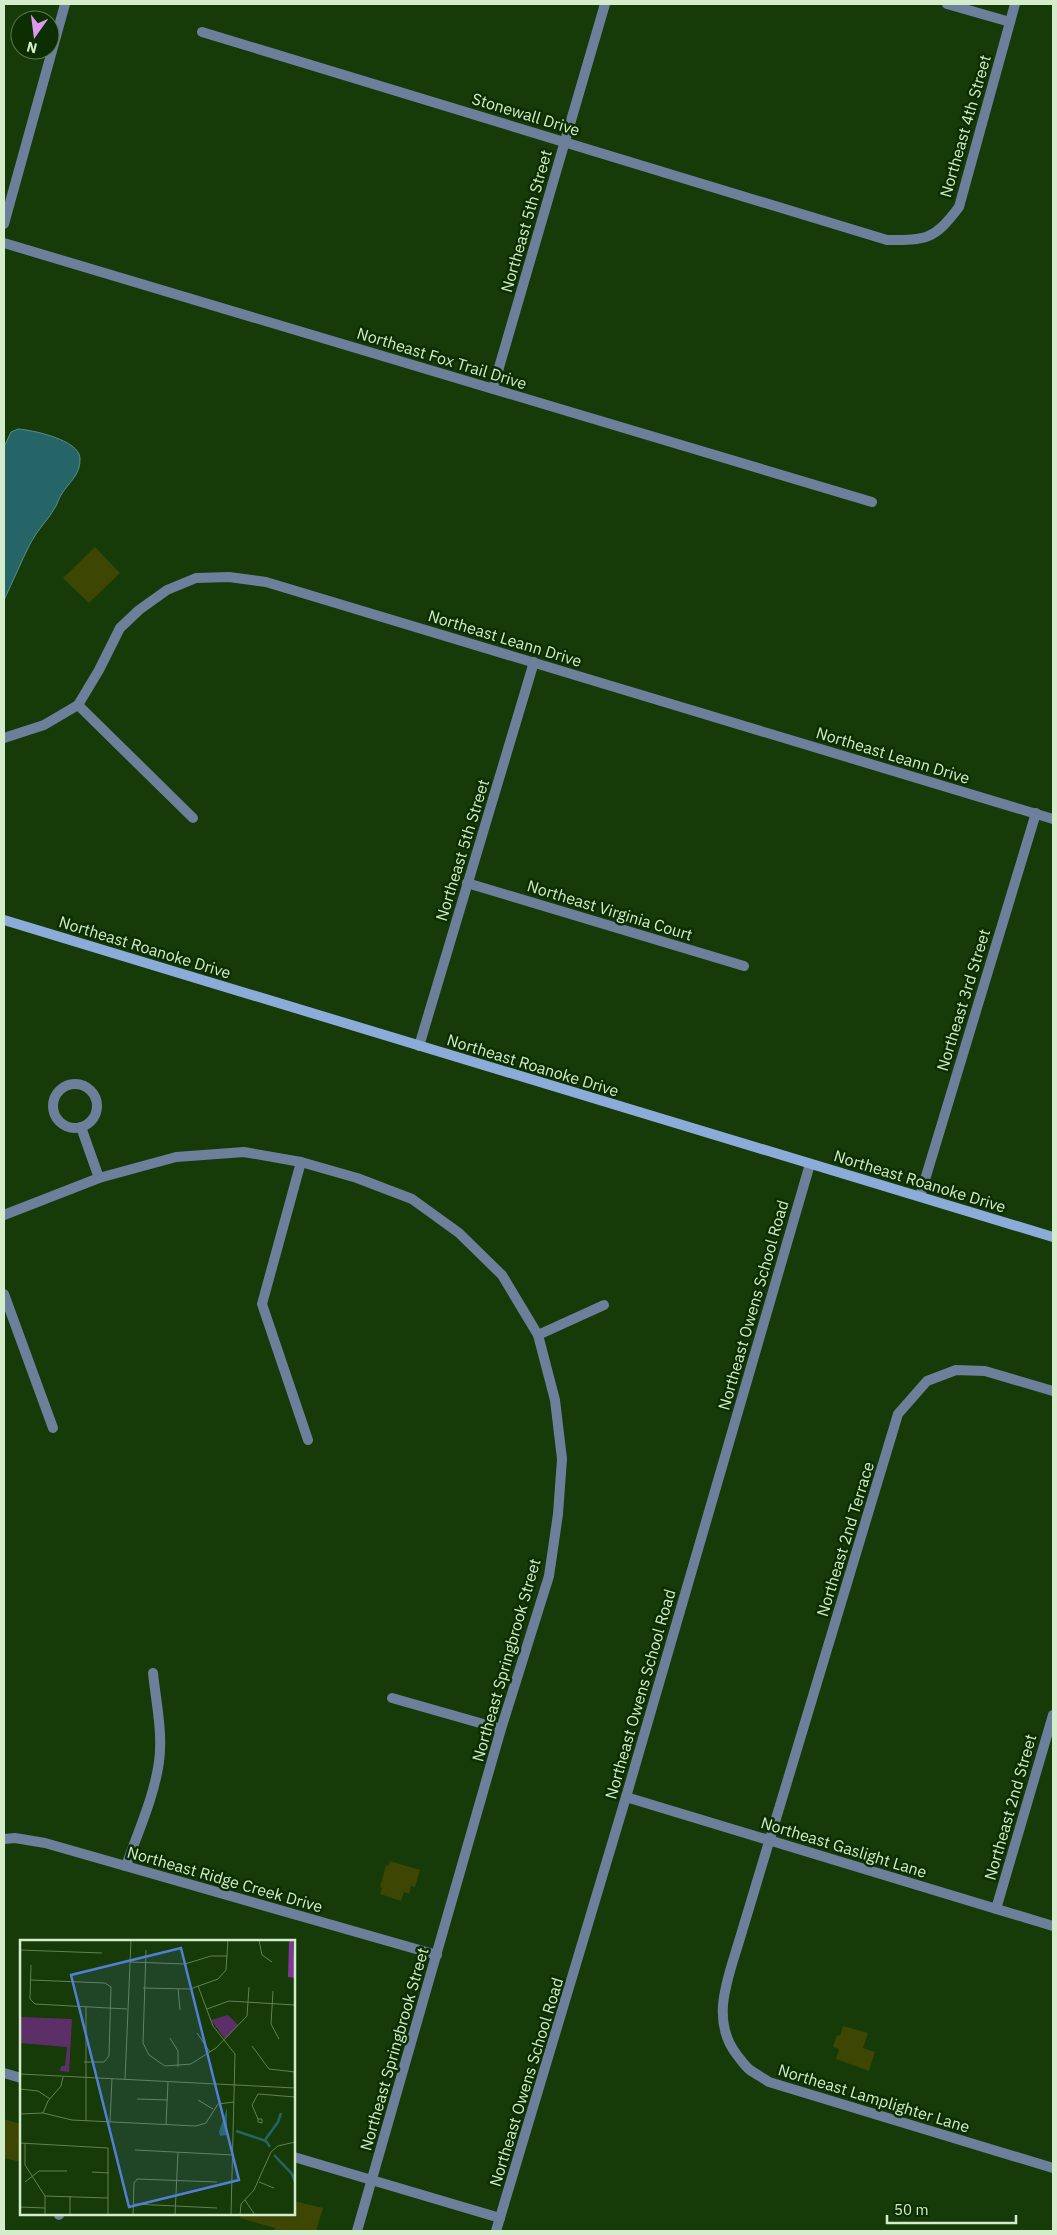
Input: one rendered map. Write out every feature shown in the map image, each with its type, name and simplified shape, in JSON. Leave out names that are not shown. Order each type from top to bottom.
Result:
[{"type":"street","points":[[4,224],[65,4]]},
{"type":"street","name":"Northeast 5th Street","points":[[493,388],[564,141],[606,4]]},
{"type":"street","points":[[948,4],[1010,22]]},
{"type":"street","name":"Northeast 4th Street","points":[[920,240],[943,228],[959,207],[1015,4]]},
{"type":"street","name":"Stonewall Drive","points":[[202,32],[887,240],[920,240]]},
{"type":"street","name":"Northeast Fox Trail Drive","points":[[4,243],[872,502]]},
{"type":"street","name":"Northeast Leann Drive","points":[[4,738],[44,725],[78,705],[99,670],[120,628],[139,610],[167,590],[196,578],[229,577],[266,582],[1053,819]]},
{"type":"street","name":"Northeast 5th Street","points":[[419,1046],[534,662]]},
{"type":"street","points":[[78,705],[192,818]]},
{"type":"street","name":"Northeast 3rd Street","points":[[920,1196],[1036,813]]},
{"type":"street","name":"Northeast Virginia Court","points":[[467,883],[744,966]]},
{"type":"street","name":"Northeast Roanoke Drive","points":[[4,920],[1053,1237]]},
{"type":"street","points":[[70,1084],[84,1086],[90,1090],[97,1102],[95,1117],[81,1128],[70,1128],[63,1125],[54,1113],[54,1099],[63,1087],[70,1084]]},
{"type":"street","points":[[81,1128],[99,1178]]},
{"type":"street","name":"Northeast Springbrook Street","points":[[4,1215],[99,1178],[176,1157],[244,1152],[301,1162],[357,1178],[412,1199],[459,1233],[502,1275],[538,1335],[555,1400],[562,1459],[558,1514],[549,1576],[501,1729],[357,2231]]},
{"type":"street","points":[[301,1162],[262,1304],[308,1440]]},
{"type":"street","name":"Northeast Owens School Road","points":[[496,2231],[626,1797],[810,1164]]},
{"type":"street","points":[[4,1294],[54,1428]]},
{"type":"street","points":[[538,1335],[604,1305]]},
{"type":"street","name":"Northeast 2nd Terrace","points":[[771,1840],[898,1414],[927,1381],[956,1370],[985,1372],[1053,1391]]},
{"type":"street","points":[[126,1866],[159,1763],[160,1738],[153,1673]]},
{"type":"street","points":[[392,1698],[501,1729]]},
{"type":"street","name":"Northeast 2nd Street","points":[[996,1908],[1053,1714]]},
{"type":"street","name":"Northeast Gaslight Lane","points":[[626,1797],[1053,1926]]},
{"type":"street","name":"Northeast Ridge Creek Drive","points":[[4,1839],[15,1838],[45,1843],[437,1955]]},
{"type":"street","name":"Northeast Lamplighter Lane","points":[[771,1840],[723,1997],[722,2014],[725,2033],[734,2051],[748,2069],[769,2082],[1053,2168]]},
{"type":"street","points":[[4,2074],[20,2078]]},
{"type":"street","points":[[295,2157],[500,2218]]},
{"type":"water","points":[[18,429],[34,431],[64,441],[78,452],[80,464],[76,474],[61,495],[53,511],[33,539],[4,600],[4,447],[11,432]]},
{"type":"building","points":[[95,547],[120,573],[89,603],[63,578]]},
{"type":"building","points":[[390,1861],[420,1870],[415,1887],[411,1886],[409,1894],[404,1892],[401,1901],[380,1894],[386,1865],[389,1866]]},
{"type":"building","points":[[843,2026],[868,2033],[863,2048],[875,2052],[869,2071],[836,2059],[839,2049],[833,2047],[837,2035],[840,2036]]},
{"type":"building","points":[[4,2119],[20,2124],[20,2162],[4,2158]]},
{"type":"building","points":[[295,2201],[323,2208],[316,2231],[274,2231],[275,2228],[240,2218],[241,2215],[295,2215]]}]
